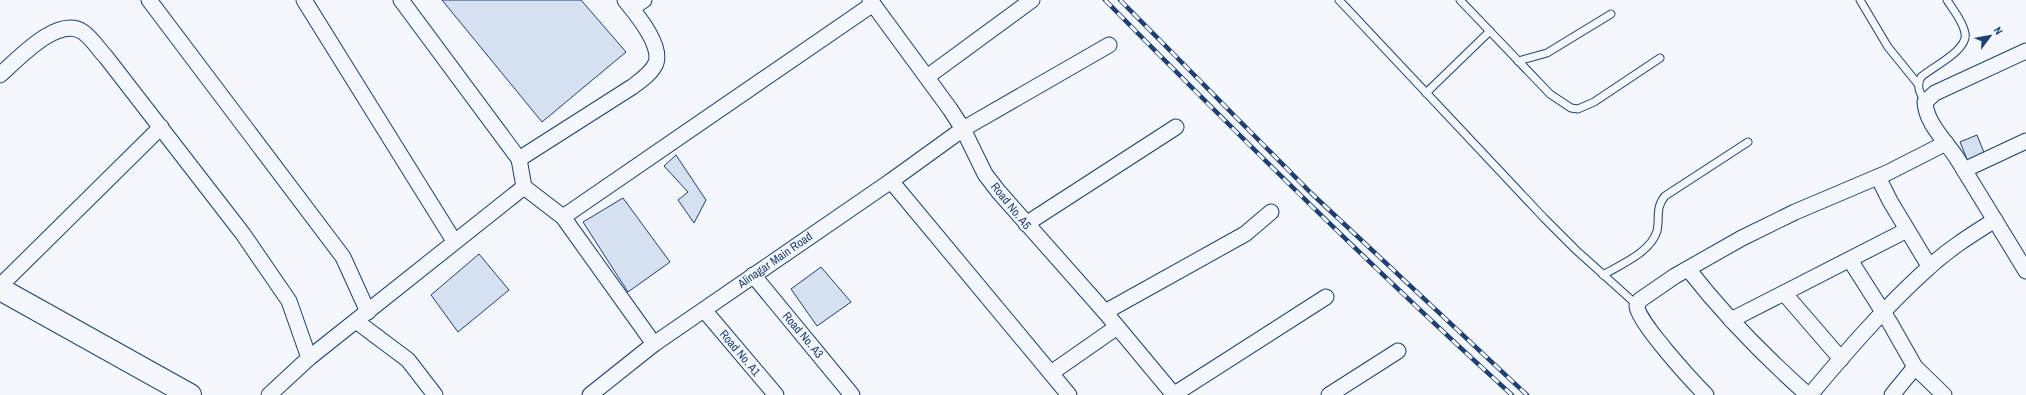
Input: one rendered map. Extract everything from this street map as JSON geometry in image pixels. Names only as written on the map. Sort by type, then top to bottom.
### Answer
[{"type":"highway","points":[[0,290],[190,395]]},
{"type":"highway","points":[[0,307],[160,395]]},
{"type":"street","points":[[149,0],[343,257],[368,312]]},
{"type":"street","points":[[304,0],[454,241]]},
{"type":"street","points":[[400,0],[519,160],[524,187],[563,217],[654,344]]},
{"type":"street","points":[[519,160],[632,87],[647,75],[656,63],[657,50],[650,35],[629,4],[644,0]]},
{"type":"street","points":[[927,77],[1032,0]]},
{"type":"street","points":[[563,217],[872,2]]},
{"type":"street","name":"Road No. A5","points":[[872,2],[963,128],[986,174],[1026,224],[1105,312],[1173,395]]},
{"type":"street","points":[[0,74],[42,40],[57,30],[70,27],[83,32],[106,57],[243,234],[289,301],[309,358]]},
{"type":"street","name":"Alinagar Main Road","points":[[590,395],[654,344],[891,181],[963,128],[1109,45]]},
{"type":"street","points":[[2026,51],[1935,93],[1925,102],[1926,110],[1931,121],[1964,170],[2026,271]]},
{"type":"street","points":[[1026,224],[1176,127]]},
{"type":"street","points":[[0,286],[161,128]]},
{"type":"street","points":[[1964,170],[2026,141]]},
{"type":"street","points":[[1706,395],[1641,317],[1637,305],[1644,296],[1688,268],[1742,238],[1795,212],[1878,177],[1946,143]]},
{"type":"street","points":[[1878,177],[1929,266]]},
{"type":"street","points":[[891,181],[1069,395]]},
{"type":"street","points":[[269,395],[309,358],[356,322],[454,241],[524,187]]},
{"type":"street","points":[[1105,312],[1245,234],[1271,212]]},
{"type":"street","points":[[1688,268],[1731,320],[1772,363],[1809,395],[1882,314],[1929,266],[1995,220]]},
{"type":"street","points":[[1731,320],[1907,230]]},
{"type":"street","points":[[1850,260],[1882,314],[1890,322],[1915,367],[1944,395]]},
{"type":"street","name":"Road No. A3","points":[[753,275],[852,395]]},
{"type":"street","points":[[1784,293],[1841,359]]},
{"type":"street","points":[[1173,395],[1326,298]]},
{"type":"street","name":"Road No. A1","points":[[704,310],[776,395]]},
{"type":"street","points":[[356,322],[408,360],[435,395]]},
{"type":"street","points":[[1051,373],[1117,327]]},
{"type":"street","points":[[1329,395],[1398,351]]},
{"type":"street","points":[[1892,395],[1915,367]]},
{"type":"lane","points":[[1339,0],[1544,218],[1603,275],[1637,305]]},
{"type":"lane","points":[[1460,0],[1550,94],[1571,108],[1578,109],[1594,102],[1660,58]]},
{"type":"lane","points":[[1860,0],[1888,47],[1918,84]]},
{"type":"lane","points":[[1925,102],[1919,92],[1918,84],[1921,77],[1952,55],[1964,41],[1966,35],[1964,27],[1947,0]]},
{"type":"lane","points":[[1518,61],[1547,53],[1611,14]]},
{"type":"lane","points":[[1426,93],[1490,31]]},
{"type":"lane","points":[[1603,275],[1647,247],[1654,239],[1657,230],[1660,202],[1665,196],[1748,142]]},
{"type":"building","points":[[442,0],[581,0],[626,52],[542,122]]},
{"type":"building","points":[[1977,135],[1985,155],[1969,164],[1960,142]]},
{"type":"building","points":[[676,155],[706,200],[694,223],[678,200],[688,192],[664,166]]},
{"type":"building","points":[[623,198],[670,262],[628,292],[583,222]]},
{"type":"building","points":[[479,254],[509,290],[458,332],[431,295]]},
{"type":"building","points":[[821,267],[851,302],[817,326],[791,289]]},
{"type":"railway","points":[[1105,0],[1205,101],[1408,299],[1512,395]]},
{"type":"railway","points":[[1120,0],[1311,193],[1527,395]]}]
